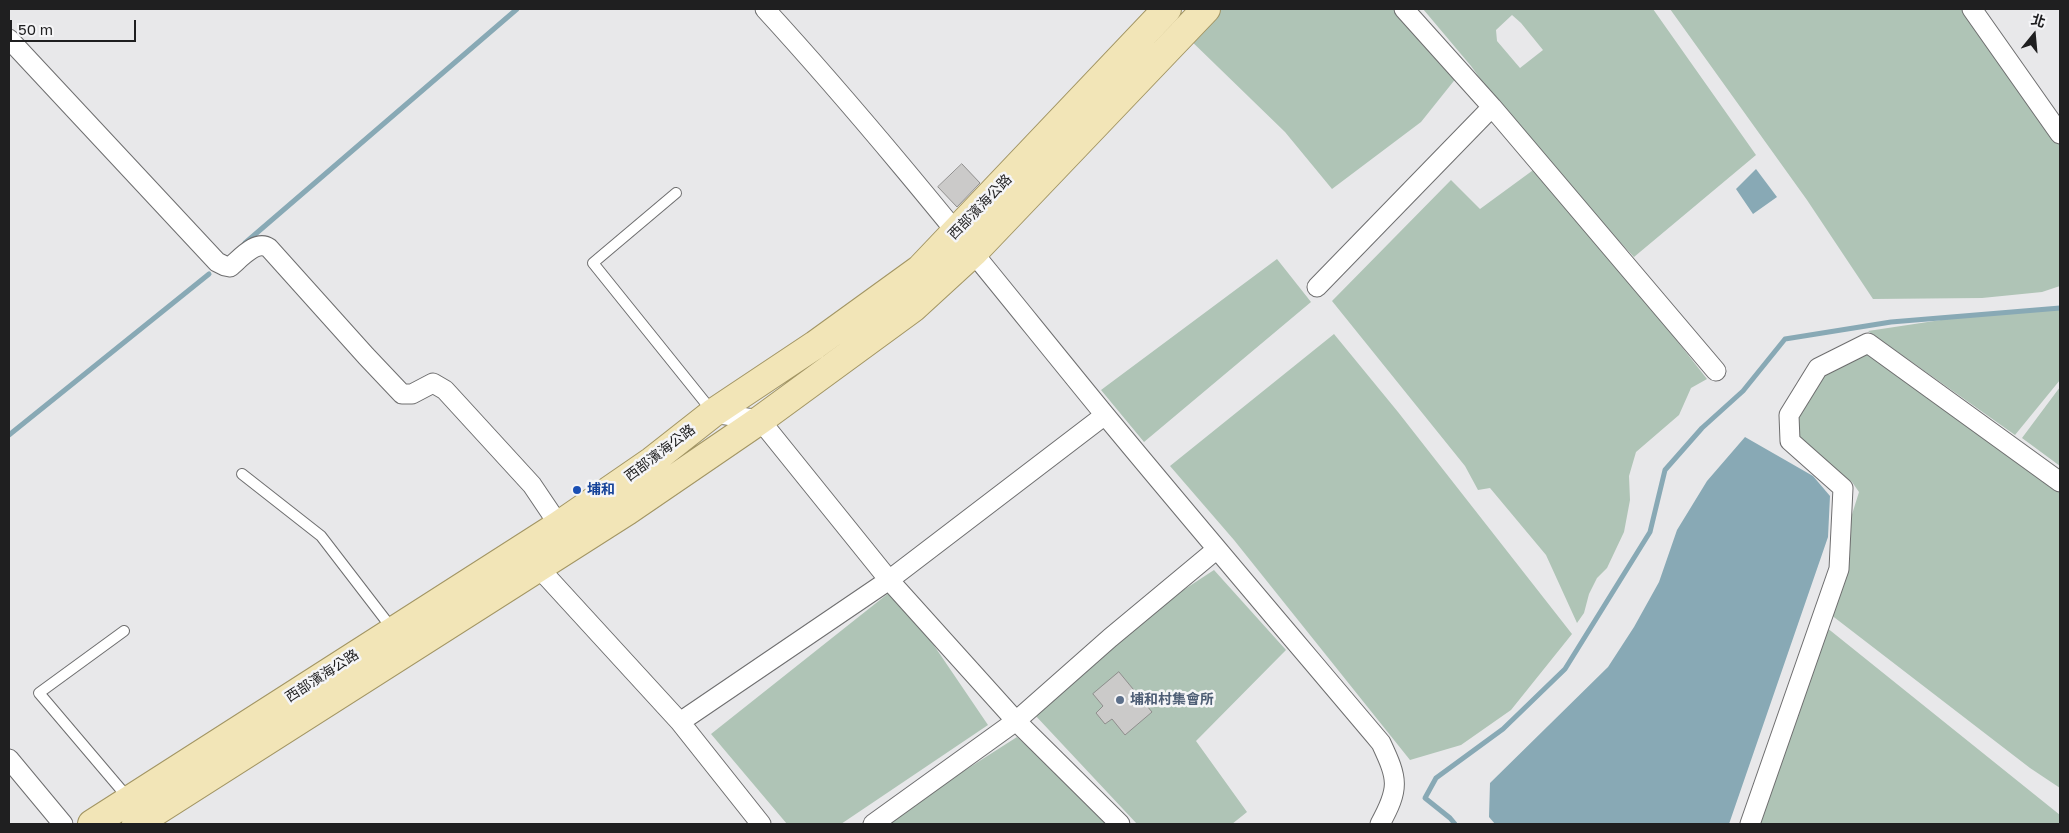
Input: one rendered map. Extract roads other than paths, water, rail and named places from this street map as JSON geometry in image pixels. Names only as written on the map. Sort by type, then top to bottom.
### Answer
[{"type":"main road","name":"西部濱海公路","points":[[401,640],[538,567],[566,535],[652,461],[713,413],[815,345],[920,269],[1167,9]]},
{"type":"main road","name":"西部濱海公路","points":[[92,824],[133,812],[566,535],[627,511],[760,420],[913,308],[974,253],[1206,9]]},
{"type":"street","points":[[765,9],[816,64],[957,231],[1105,415],[1381,743],[1392,766],[1396,782],[1391,804],[1380,824]]},
{"type":"street","points":[[1404,9],[1492,107],[1716,371]]},
{"type":"street","points":[[1972,9],[2060,134]]},
{"type":"street","points":[[9,40],[217,262],[230,267],[256,246],[265,245],[402,394],[412,394],[433,383],[445,390],[532,485],[566,535]]},
{"type":"street","points":[[1317,287],[1492,107]]},
{"type":"street","points":[[1750,824],[1839,569],[1843,488],[1790,441],[1789,415],[1818,368],[1868,343],[2060,482]]},
{"type":"street","points":[[713,413],[760,420],[889,580],[1016,721],[1120,824]]},
{"type":"street","points":[[680,722],[889,580],[1105,415]]},
{"type":"street","points":[[873,824],[1016,721],[1110,638],[1217,549]]},
{"type":"street","points":[[538,567],[680,722],[761,824]]},
{"type":"street","points":[[9,759],[63,824]]},
{"type":"lane","points":[[676,193],[593,263],[713,413]]},
{"type":"lane","points":[[242,474],[321,536],[401,640]]},
{"type":"lane","points":[[124,631],[39,693],[133,812]]},
{"type":"water","points":[[1756,169],[1777,197],[1753,214],[1736,189]]},
{"type":"water","points":[[1745,437],[1813,476],[1830,496],[1828,537],[1729,824],[1495,824],[1489,817],[1490,783],[1608,667],[1634,627],[1659,582],[1677,530],[1707,481]]},
{"type":"waterway","points":[[245,243],[517,9]]},
{"type":"waterway","points":[[9,435],[209,274]]},
{"type":"waterway","points":[[1455,824],[1425,798],[1436,778],[1503,729],[1565,669],[1650,532],[1665,470],[1702,428],[1743,391],[1785,339],[1891,322],[2060,308]]},
{"type":"place","name":"埔和","points":[[577,490]]},
{"type":"place","name":"埔和村集會所","points":[[1120,700]]}]
